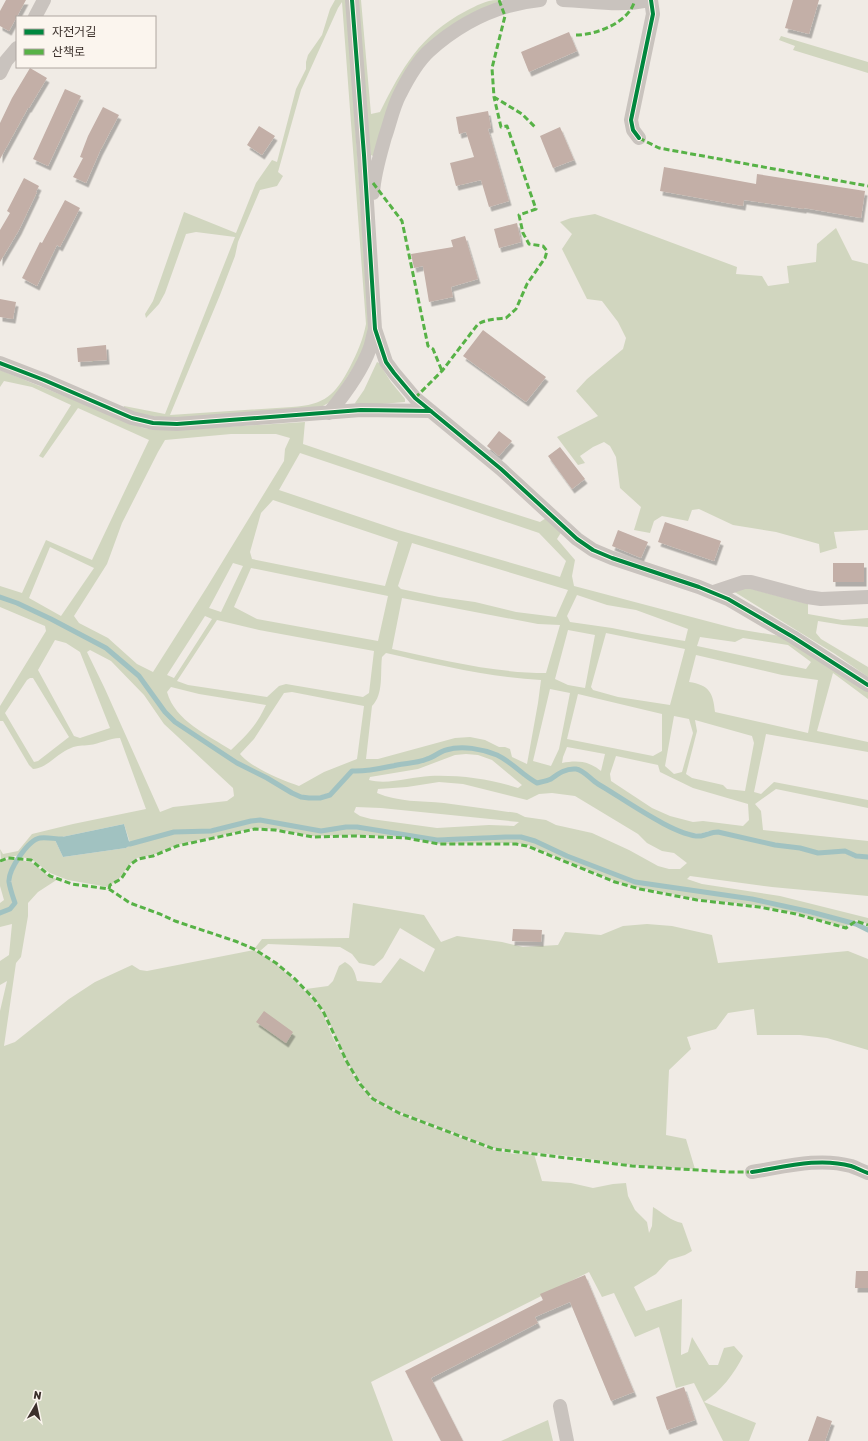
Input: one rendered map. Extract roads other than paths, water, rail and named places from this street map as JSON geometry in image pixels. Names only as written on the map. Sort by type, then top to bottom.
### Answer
[{"type":"street","points":[[36,16],[44,0]]},
{"type":"street","points":[[352,0],[375,329],[386,362],[394,373],[415,398],[501,469],[577,539],[593,550],[612,558],[714,592],[793,637],[868,685]]},
{"type":"street","points":[[370,242],[373,183],[382,148],[399,95],[417,66],[428,52],[472,20],[502,7],[540,0]]},
{"type":"street","points":[[563,0],[612,4],[634,4],[650,0],[653,14],[632,120],[633,130],[639,138]]},
{"type":"street","points":[[0,73],[6,61],[16,49]]},
{"type":"street","points":[[329,412],[339,401],[362,365],[370,348],[375,329]]},
{"type":"street","points":[[0,363],[44,380],[106,408],[132,418],[153,422],[176,424],[361,410],[431,411]]},
{"type":"street","points":[[714,592],[744,582],[751,582],[807,597],[821,599],[868,597]]},
{"type":"street","points":[[752,1172],[822,1162],[851,1166],[868,1173]]},
{"type":"street","points":[[560,1406],[567,1441]]},
{"type":"water","points":[[124,824],[130,845],[126,848],[63,857],[55,840],[57,838]]},
{"type":"waterway","points":[[0,597],[17,603],[51,619],[106,648],[139,676],[165,712],[175,722],[237,763],[301,797],[320,798],[330,795],[352,771],[369,770],[420,761],[430,758],[443,751],[459,748],[472,748],[497,755],[537,783],[549,780],[566,770],[579,770],[598,784],[649,816],[678,831],[691,835],[701,836],[718,832],[818,853],[845,851],[856,856],[868,857]]},
{"type":"waterway","points":[[124,844],[130,844],[174,832],[211,831],[260,820],[321,831],[346,827],[357,827],[437,840],[521,837],[535,841],[567,856],[635,882],[752,899],[856,924],[868,930]]},
{"type":"waterway","points":[[0,913],[10,909],[15,903],[9,885],[10,877],[15,863],[30,844],[40,838],[62,839]]}]
